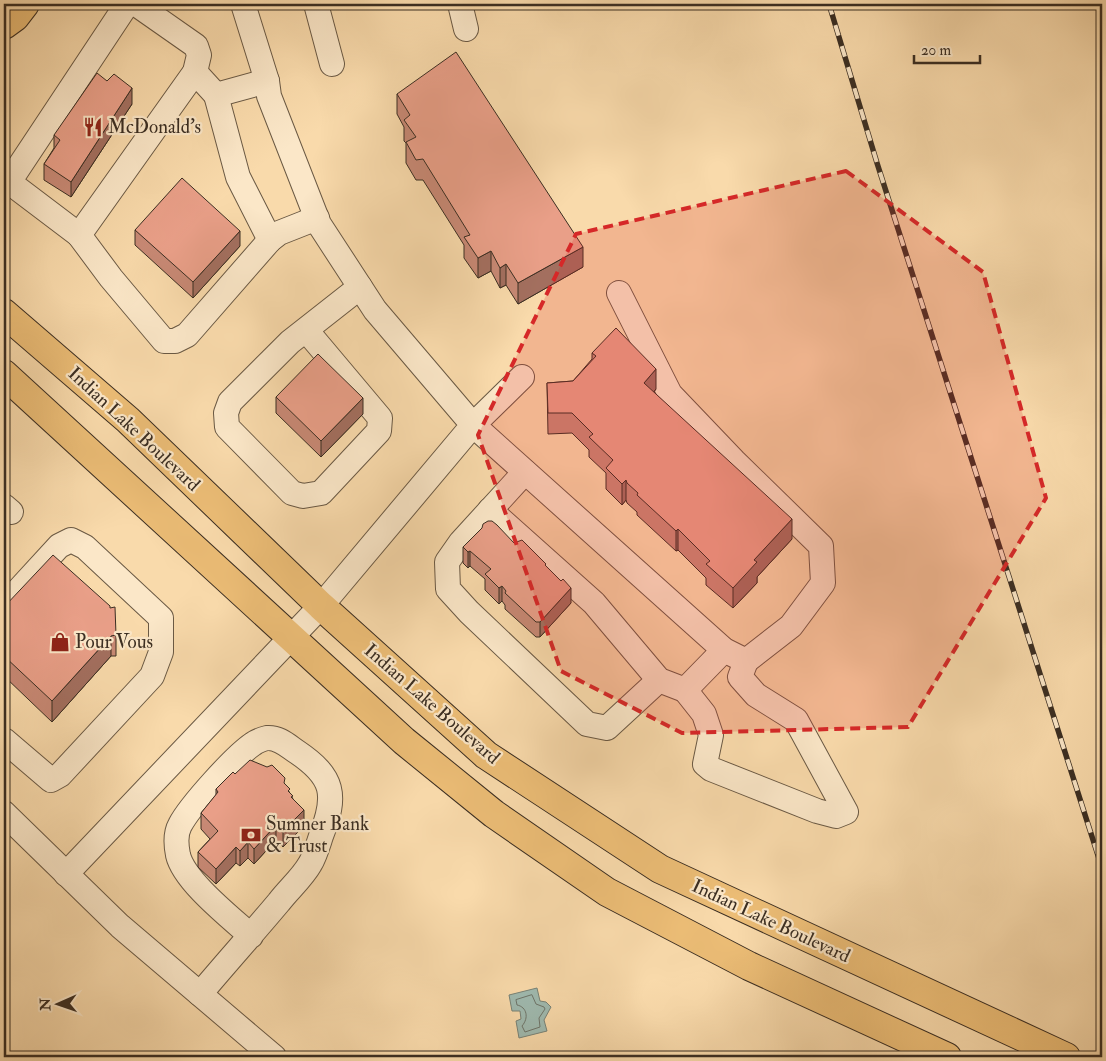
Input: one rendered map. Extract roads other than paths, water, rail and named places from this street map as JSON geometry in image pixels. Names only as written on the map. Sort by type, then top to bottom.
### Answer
[{"type":"main road","name":"Indian Lake Boulevard","points":[[4,313],[128,420],[320,606],[486,755],[660,869],[1066,1057]]},
{"type":"main road","points":[[4,374],[292,636],[404,741],[494,814],[607,892],[749,966],[947,1057]]},
{"type":"street","points":[[126,4],[8,182],[79,235],[111,278],[164,341],[175,341],[187,335],[279,232],[317,218]]},
{"type":"street","points":[[79,235],[195,72],[199,55],[196,46],[136,4]]},
{"type":"street","points":[[243,4],[267,81],[269,96],[317,218],[375,310],[473,425],[724,650],[746,661]]},
{"type":"street","points":[[316,4],[332,64]]},
{"type":"street","points":[[460,4],[466,29]]},
{"type":"street","points":[[195,72],[216,96],[238,177],[270,240]]},
{"type":"street","points":[[216,96],[267,81]]},
{"type":"street","points":[[306,330],[380,418],[379,431],[321,493],[303,496],[292,493],[227,427],[226,413],[230,402],[290,342],[360,287]]},
{"type":"street","points":[[490,510],[594,603],[659,680],[685,690],[704,714],[709,728],[711,736],[705,764],[712,769],[817,811],[836,816],[846,812],[796,720],[756,695],[740,678],[746,661],[791,626],[823,583],[822,546],[734,461],[670,394],[619,293]]},
{"type":"street","points":[[66,874],[320,606],[473,425],[522,377]]},
{"type":"street","points":[[525,472],[461,542],[447,562],[448,589],[469,612],[587,724],[606,728],[659,680]]},
{"type":"street","points":[[4,606],[59,546],[70,540],[86,546],[161,618],[161,652],[152,676],[60,775],[51,780],[5,743]]},
{"type":"street","points":[[685,690],[724,650]]},
{"type":"street","points":[[200,994],[251,936],[311,863],[328,813],[331,790],[322,772],[278,738],[266,738],[254,743],[234,761],[194,805],[179,826],[176,840],[178,856],[188,876],[251,936]]},
{"type":"street","points":[[4,814],[120,926],[274,1057]]},
{"type":"water","points":[[537,988],[540,1001],[546,1002],[551,1007],[544,1020],[547,1031],[519,1038],[516,1021],[521,1019],[520,1011],[512,1011],[509,995]]},
{"type":"railway","points":[[829,4],[877,163],[1102,868]]},
{"type":"place","name":"McDonald's","points":[[93,127]]},
{"type":"place","name":"Pour Vous","points":[[60,642]]},
{"type":"place","name":"Sumner Bank & Trust","points":[[251,835]]}]
